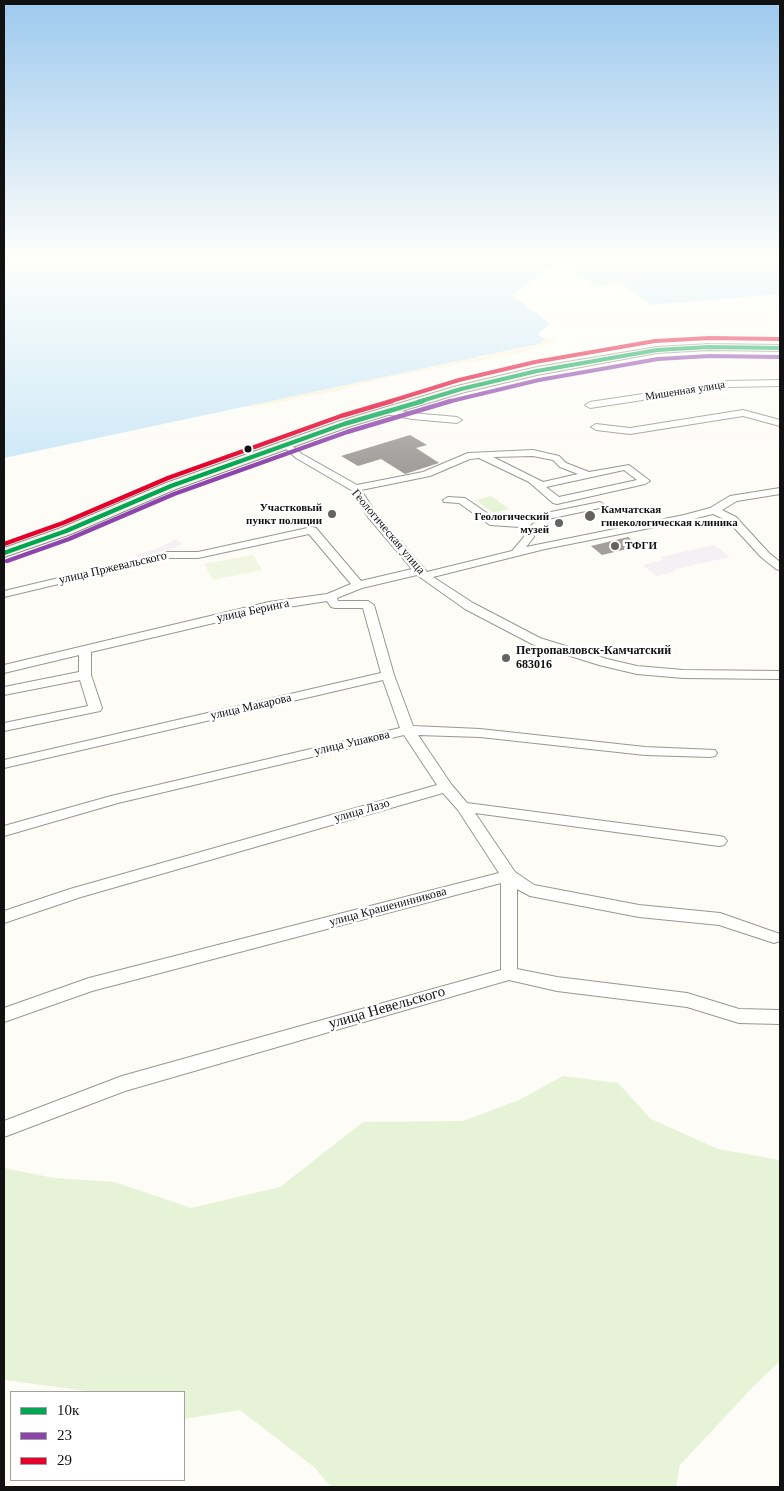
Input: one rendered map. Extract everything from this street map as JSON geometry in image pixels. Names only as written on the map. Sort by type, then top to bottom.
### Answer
[{"type":"main road","points":[[4,553],[66,530],[151,493],[287,444],[384,411],[499,380],[635,353],[688,348],[780,348]]},
{"type":"street","name":"Мишенная улица","points":[[590,405],[728,384],[780,383]]},
{"type":"street","points":[[384,411],[412,416],[457,420]]},
{"type":"street","points":[[596,427],[630,430],[743,413],[780,423]]},
{"type":"street","name":"Геологическая улица","points":[[287,444],[299,456],[354,488],[372,515],[422,573],[469,606],[536,641],[603,662],[637,670],[683,674],[768,673],[780,675]]},
{"type":"street","points":[[354,488],[426,474],[468,456],[481,455],[534,453],[556,458],[563,465],[588,475]]},
{"type":"street","points":[[481,455],[542,485],[626,467],[645,481],[557,500],[533,481]]},
{"type":"street","points":[[714,510],[734,498],[780,491]]},
{"type":"street","points":[[448,500],[461,500],[494,523],[523,524],[531,519],[600,505]]},
{"type":"street","points":[[714,510],[732,519],[765,555],[780,567]]},
{"type":"street","name":"улица Беринга","points":[[4,669],[268,606],[330,598],[358,584],[516,554],[545,546],[685,518],[714,510]]},
{"type":"street","points":[[516,554],[529,537],[528,529],[523,524]]},
{"type":"street","points":[[312,530],[358,584]]},
{"type":"street","name":"улица Пржевальского","points":[[4,594],[168,555],[198,555],[312,530]]},
{"type":"street","points":[[330,598],[335,604],[368,605],[388,675],[408,730],[446,786],[463,807],[508,876],[530,890],[639,911],[720,919],[774,937]]},
{"type":"street","points":[[4,727],[95,708],[85,675],[86,650]]},
{"type":"street","points":[[4,691],[85,675]]},
{"type":"street","name":"улица Макарова","points":[[4,764],[388,675]]},
{"type":"street","name":"улица Ушакова","points":[[4,831],[116,798],[408,730],[480,733],[644,751],[710,753]]},
{"type":"street","name":"улица Лазо","points":[[4,917],[76,893],[446,786]]},
{"type":"street","points":[[463,807],[719,841]]},
{"type":"street","points":[[508,876],[509,974]]},
{"type":"street","name":"улица Крашенинникова","points":[[4,1015],[89,985],[508,876]]},
{"type":"street","name":"улица Невельского","points":[[4,1129],[122,1084],[509,974],[557,984],[687,1000],[738,1016],[780,1017]]},
{"type":"shaded area","points":[[176,539],[183,544],[140,560],[135,555],[159,548]]},
{"type":"shaded area","points":[[714,545],[730,557],[675,569],[674,572],[656,576],[643,565],[663,560],[660,557]]},
{"type":"green space","points":[[491,496],[509,509],[493,513],[476,500]]},
{"type":"green space","points":[[253,555],[262,570],[213,580],[204,564]]},
{"type":"green space","points":[[563,1076],[618,1083],[651,1119],[718,1149],[780,1160],[780,1361],[680,1465],[676,1487],[331,1487],[314,1467],[240,1410],[185,1419],[185,1391],[86,1391],[4,1380],[4,1168],[54,1178],[115,1182],[191,1208],[280,1187],[363,1122],[463,1121],[519,1100]]},
{"type":"sand","points":[[546,339],[556,341],[509,355],[391,377],[341,390],[253,407],[247,406],[522,348],[538,344]]},
{"type":"water","points":[[4,329],[545,329],[538,334],[546,339],[538,344],[4,458]]},
{"type":"pier","points":[[544,329],[550,329],[541,335],[548,338],[546,339],[537,334]]},
{"type":"building","points":[[410,435],[427,445],[416,448],[439,463],[405,474],[381,459],[358,466],[341,456]]},
{"type":"building","name":"ТФГИ","points":[[628,537],[640,546],[602,555],[591,546]]},
{"type":"transit line","name":"29","points":[[4,544],[63,523],[168,478],[341,416],[459,380],[535,362],[655,341],[709,338],[780,339]]},
{"type":"transit line","name":"10к","points":[[4,553],[66,531],[171,486],[344,424],[461,389],[537,371],[657,350],[709,347],[780,348]]},
{"type":"transit line","name":"23","points":[[7,561],[69,539],[174,494],[347,432],[463,397],[539,380],[658,359],[709,356],[780,357]]},
{"type":"place","name":"Участковый пункт полиции","points":[[332,514]]},
{"type":"place","name":"Камчатская гинекологическая клиника","points":[[590,516]]},
{"type":"place","name":"Геологический музей","points":[[559,523]]},
{"type":"place","name":"ТФГИ","points":[[615,546]]},
{"type":"place","name":"Петропавловск-Камчатский 683016","points":[[506,658]]}]
